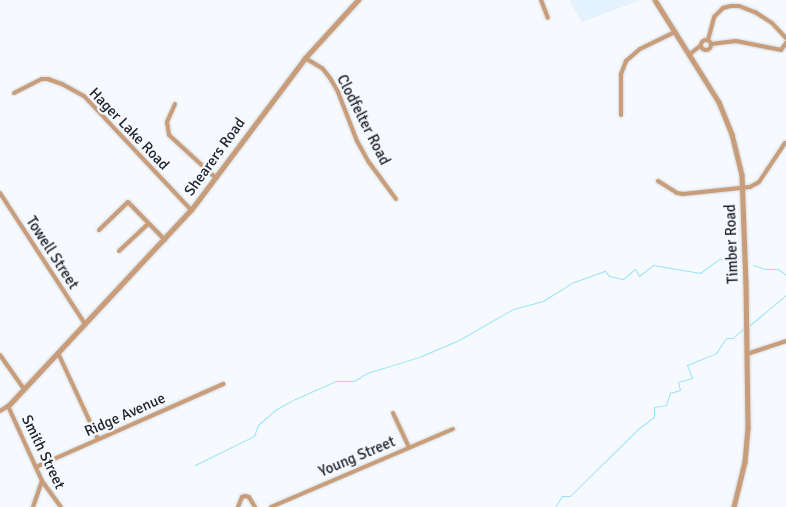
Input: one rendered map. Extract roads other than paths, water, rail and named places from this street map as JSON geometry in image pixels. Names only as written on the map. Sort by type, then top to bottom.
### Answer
[{"type":"street","name":"Shearers Road","points":[[8,406],[192,210],[305,58],[358,0]]},
{"type":"street","points":[[541,0],[548,18]]},
{"type":"street","name":"Timber Road","points":[[655,0],[675,32],[692,53],[725,117],[737,148],[743,188],[747,440],[744,471],[734,507]]},
{"type":"street","points":[[702,47],[709,49],[714,17],[723,8],[731,6],[738,6],[755,12],[772,23],[786,38]]},
{"type":"street","points":[[621,115],[621,74],[626,61],[640,49],[675,32]]},
{"type":"street","points":[[692,53],[702,47],[704,40],[709,42],[736,41],[781,50],[786,43]]},
{"type":"street","name":"Clodfelter Road","points":[[305,58],[323,70],[330,78],[338,92],[357,141],[368,161],[396,199]]},
{"type":"street","name":"Hager Lake Road","points":[[14,93],[42,79],[48,79],[84,96],[192,210]]},
{"type":"street","points":[[175,104],[166,122],[169,135],[216,178]]},
{"type":"street","points":[[658,181],[683,194],[755,185],[759,182],[785,143]]},
{"type":"street","name":"Towell Street","points":[[0,193],[85,324]]},
{"type":"street","points":[[99,230],[128,202],[165,240]]},
{"type":"street","points":[[120,250],[148,224]]},
{"type":"street","points":[[747,354],[786,341]]},
{"type":"street","points":[[58,353],[98,439]]},
{"type":"street","points":[[0,354],[24,389]]},
{"type":"street","name":"Ridge Avenue","points":[[36,467],[223,384]]},
{"type":"street","points":[[0,411],[8,406]]},
{"type":"street","name":"Smith Street","points":[[8,406],[42,481],[61,507]]},
{"type":"street","points":[[393,413],[409,447]]},
{"type":"street","name":"Young Street","points":[[271,507],[453,428]]},
{"type":"street","points":[[33,507],[42,481]]},
{"type":"street","points":[[238,507],[242,497],[245,496],[248,497],[255,507]]},
{"type":"waterway","points":[[195,465],[254,436],[258,425],[275,410],[295,399],[336,381],[354,381],[367,373],[419,357],[459,340],[513,309],[543,301],[574,282],[605,271],[609,276],[623,279],[635,269],[639,276],[653,265],[700,273],[719,259],[738,262]]},
{"type":"waterway","points":[[753,265],[765,269],[778,269],[786,275]]},
{"type":"waterway","points":[[750,325],[786,295]]},
{"type":"waterway","points":[[555,507],[562,496],[570,496],[638,429],[654,417],[654,407],[666,405],[670,393],[680,390],[678,382],[692,378],[687,365],[716,353],[726,338],[733,338],[744,328]]}]
